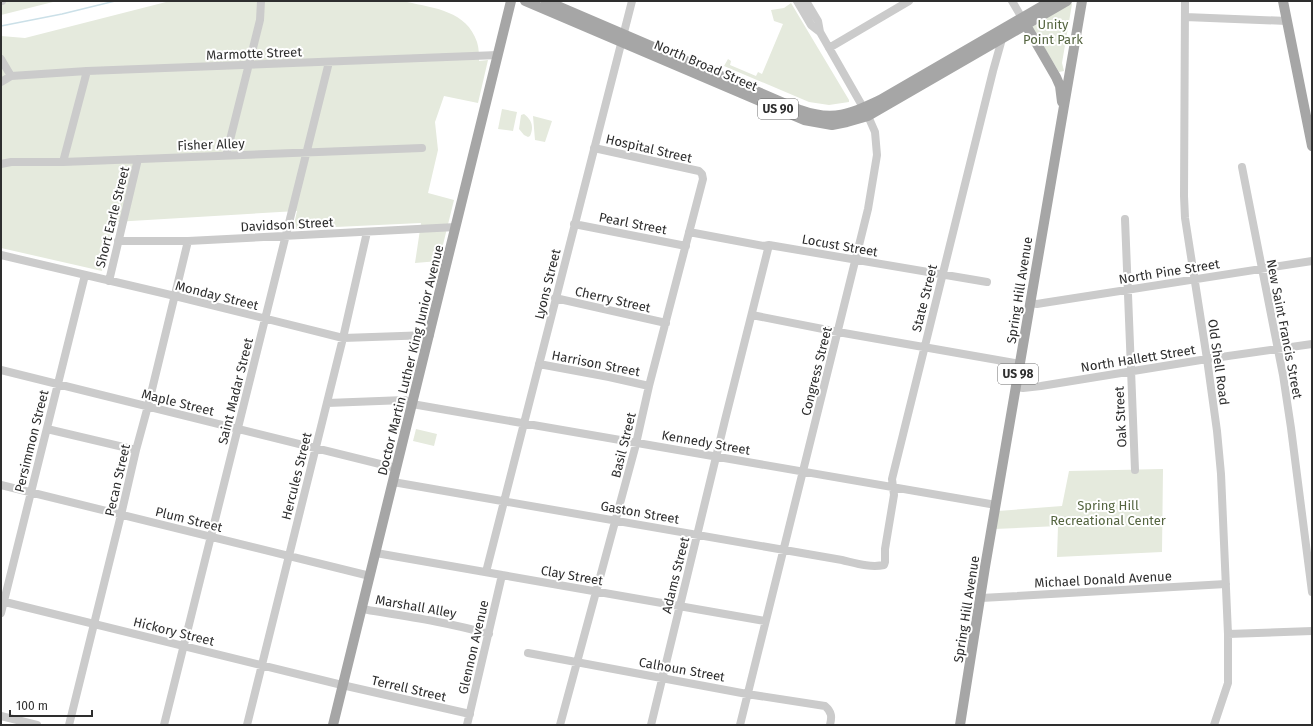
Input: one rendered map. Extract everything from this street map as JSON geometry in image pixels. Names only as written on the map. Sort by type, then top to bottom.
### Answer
[{"type":"main road","name":"Doctor Martin Luther King Junior Avenue","points":[[333,725],[512,1]]},
{"type":"main road","name":"North Broad Street","points":[[525,1],[812,114],[830,116],[843,115],[853,112],[866,112],[1002,39],[1051,1]]},
{"type":"main road","name":"North Broad Street","points":[[546,1],[622,38]]},
{"type":"main road","name":"North Broad Street","points":[[866,112],[922,76],[1024,21],[1067,1]]},
{"type":"main road","name":"Spring Hill Avenue","points":[[960,725],[1030,302],[1082,1]]},
{"type":"main road","points":[[1284,1],[1287,21],[1309,113],[1312,146]]},
{"type":"main road","name":"US 98","points":[[1024,21],[1056,77],[1060,86],[1064,110]]},
{"type":"street","points":[[226,156],[260,20],[261,1]]},
{"type":"street","name":"Lyons Street","points":[[486,572],[632,1]]},
{"type":"street","name":"Congress Street","points":[[797,1],[811,25],[820,32]]},
{"type":"street","name":"Congress Street","points":[[740,725],[868,209],[877,155],[875,132],[866,112],[820,32],[818,21],[806,1]]},
{"type":"street","points":[[829,48],[908,1]]},
{"type":"street","points":[[1012,1],[1024,21]]},
{"type":"street","name":"Old Shell Road","points":[[1185,1],[1185,218],[1217,432],[1221,474],[1226,584],[1228,683],[1214,725]]},
{"type":"street","points":[[1185,17],[1287,21]]},
{"type":"street","name":"State Street","points":[[884,565],[885,549],[894,495],[892,479],[942,274],[1002,39]]},
{"type":"street","name":"Marmotte Street","points":[[11,76],[498,55]]},
{"type":"street","points":[[1,59],[11,76],[1,82]]},
{"type":"street","name":"Saint Madar Street","points":[[164,725],[329,62]]},
{"type":"street","points":[[62,162],[87,72]]},
{"type":"street","name":"Fisher Alley","points":[[1,164],[11,162],[62,162],[422,148]]},
{"type":"street","name":"Hospital Street","points":[[594,148],[699,171]]},
{"type":"street","name":"Short Earle Street","points":[[109,281],[138,159]]},
{"type":"street","name":"New Saint Francis Street","points":[[1242,167],[1278,348],[1292,428],[1312,592]]},
{"type":"street","name":"Basil Street","points":[[560,725],[616,520],[686,246],[703,178],[699,171]]},
{"type":"street","name":"Oak Street","points":[[1125,218],[1135,470]]},
{"type":"street","name":"Pearl Street","points":[[574,224],[686,246]]},
{"type":"street","name":"Davidson Street","points":[[118,241],[188,241],[456,227]]},
{"type":"street","name":"Hercules Street","points":[[247,725],[343,338],[367,232]]},
{"type":"street","name":"Locust Street","points":[[689,232],[764,246],[769,245],[987,282]]},
{"type":"street","name":"Pecan Street","points":[[69,725],[188,241]]},
{"type":"street","points":[[769,245],[752,315],[838,332],[1020,364]]},
{"type":"street","name":"Monday Street","points":[[1,255],[343,338],[430,335]]},
{"type":"street","name":"North Pine Street","points":[[1030,302],[1038,304],[1312,261]]},
{"type":"street","name":"Persimmon Street","points":[[1,613],[2,601],[31,493],[85,275]]},
{"type":"street","name":"Cherry Street","points":[[555,298],[666,323]]},
{"type":"street","name":"Adams Street","points":[[651,725],[716,456],[752,315]]},
{"type":"street","name":"North Hallett Street","points":[[1016,386],[1024,388],[1042,386],[1207,359],[1312,344]]},
{"type":"street","name":"Harrison Street","points":[[539,364],[649,386]]},
{"type":"street","name":"Maple Street","points":[[1,370],[396,468]]},
{"type":"street","name":"Kennedy Street","points":[[327,403],[405,400],[412,404],[524,422],[996,505]]},
{"type":"street","points":[[47,429],[136,450]]},
{"type":"street","name":"Gaston Street","points":[[393,482],[783,549],[842,560],[859,565],[884,565]]},
{"type":"street","name":"Plum Street","points":[[1,485],[370,576]]},
{"type":"street","name":"Clay Street","points":[[376,553],[765,621]]},
{"type":"street","name":"Glennon Avenue","points":[[467,725],[502,575]]},
{"type":"street","name":"Michael Donald Avenue","points":[[981,598],[1226,584]]},
{"type":"street","name":"Hickory Street","points":[[2,601],[183,645],[342,686]]},
{"type":"street","name":"Marshall Alley","points":[[362,609],[437,622],[489,634]]},
{"type":"street","points":[[1228,634],[1312,631]]},
{"type":"street","name":"Calhoun Street","points":[[528,653],[747,694],[825,706],[830,710],[832,716],[830,725]]},
{"type":"street","name":"Terrell Street","points":[[342,686],[470,714]]},
{"type":"street","points":[[1,716],[37,725]]},
{"type":"green space","points":[[1,1],[57,1],[1,15]]},
{"type":"green space","points":[[170,1],[407,1],[438,9],[458,17],[466,24],[477,42],[479,49],[479,61],[488,60],[478,103],[444,96],[435,122],[438,150],[428,193],[454,200],[439,261],[415,263],[421,223],[293,229],[297,211],[114,222],[102,271],[1,248],[1,36],[25,38]]},
{"type":"green space","points":[[791,3],[849,102],[829,105],[809,102],[724,66],[728,59],[731,61],[730,65],[756,76],[758,72],[762,74],[783,24],[774,21],[771,10],[784,8]]},
{"type":"green space","name":"Unity Point Park","points":[[1071,3],[1062,63],[1064,71],[1059,72],[1032,27]]},
{"type":"green space","points":[[502,109],[517,112],[513,131],[498,129]]},
{"type":"green space","points":[[524,114],[532,124],[531,133],[528,137],[519,129],[521,115]]},
{"type":"green space","points":[[533,116],[552,121],[545,142],[535,140]]},
{"type":"green space","points":[[416,429],[437,434],[434,446],[413,441]]},
{"type":"green space","name":"Spring Hill Recreational Center","points":[[1163,469],[1162,552],[1057,557],[1058,526],[994,529],[998,511],[1062,506],[1069,471]]},
{"type":"waterway","points":[[1,26],[62,14],[115,1]]}]
